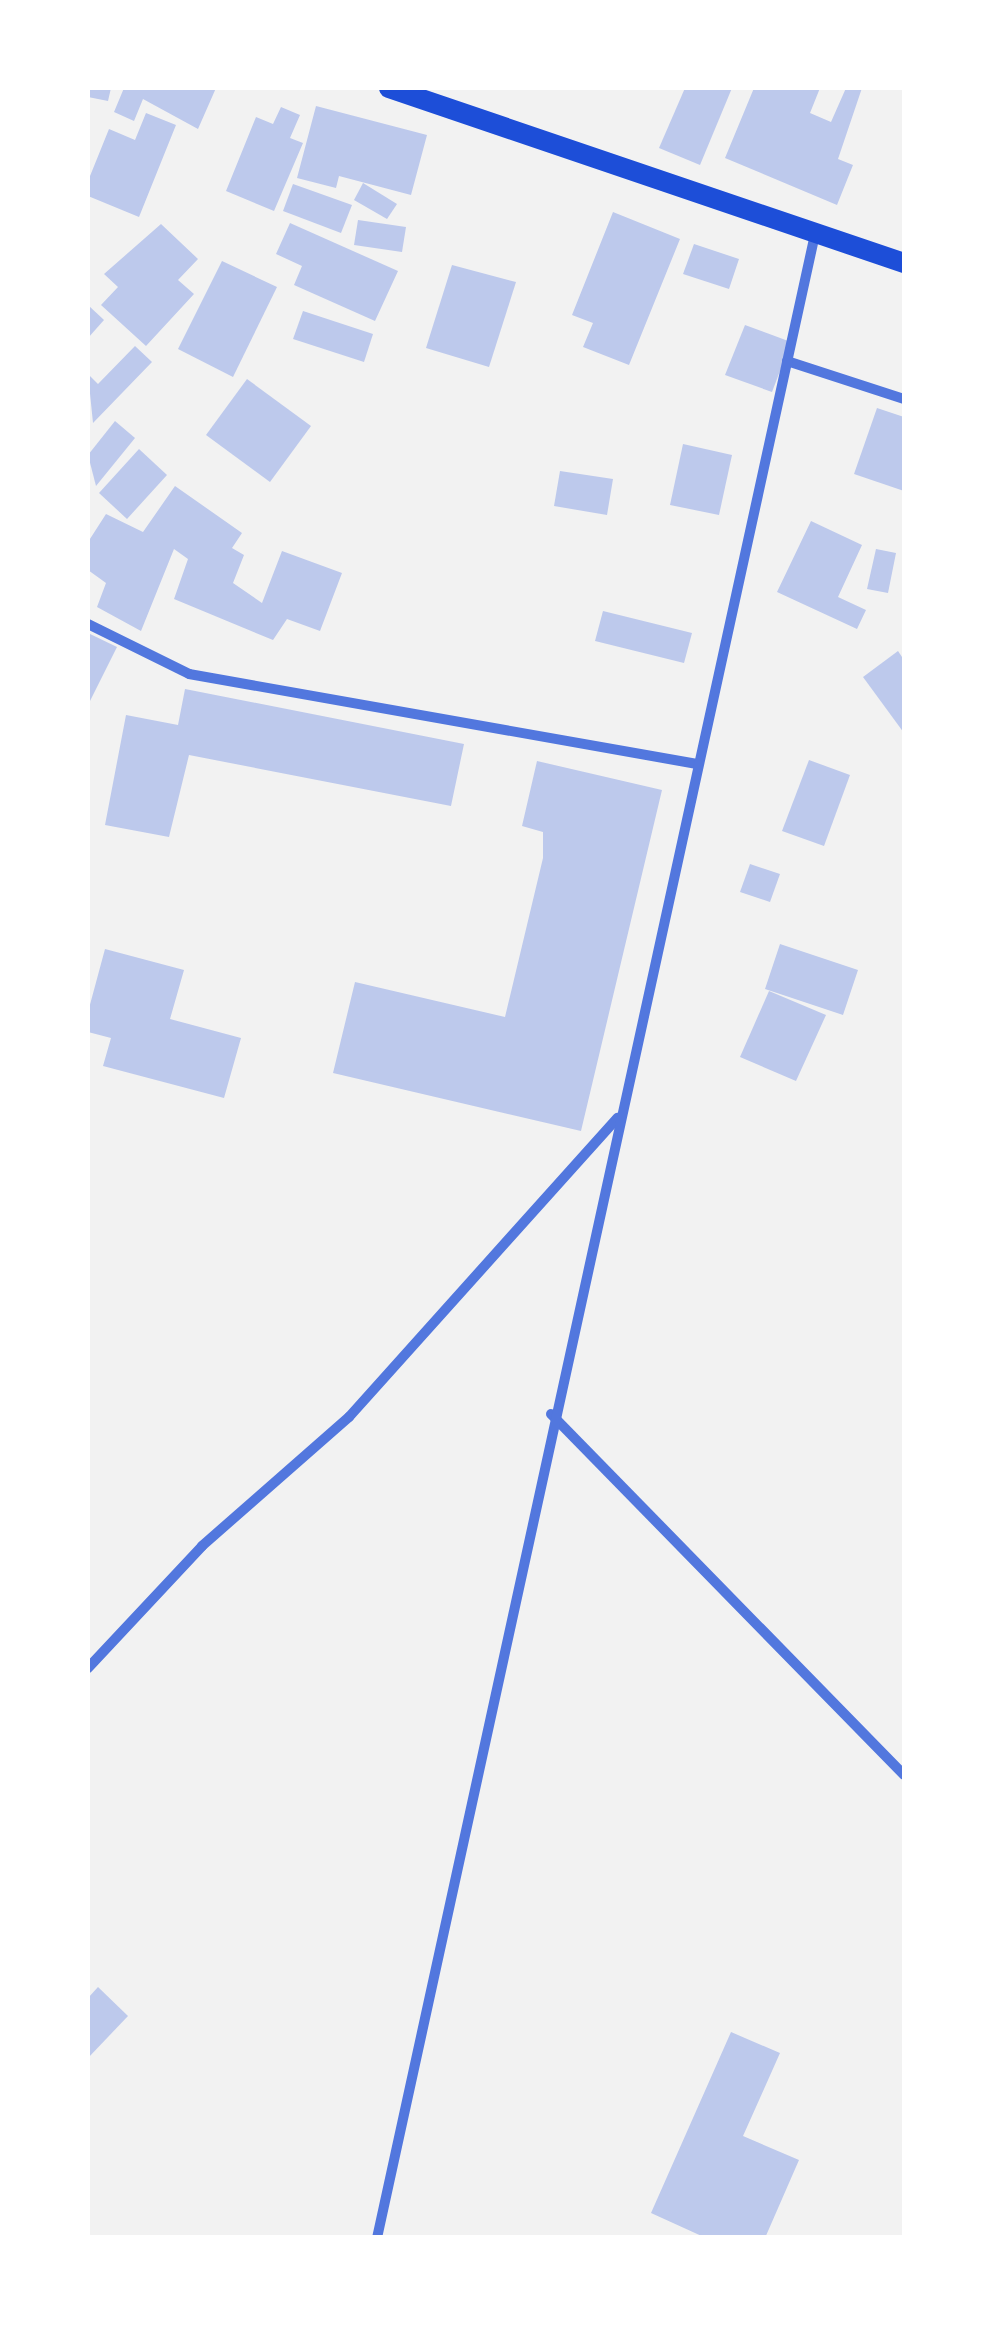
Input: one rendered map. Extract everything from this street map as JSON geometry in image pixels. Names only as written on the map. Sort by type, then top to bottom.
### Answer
[{"type":"main road","points":[[389,88],[904,263]]},
{"type":"street","points":[[377,2238],[551,1414],[815,235]]},
{"type":"street","points":[[788,361],[904,400]]},
{"type":"street","points":[[88,624],[189,674],[697,764]]},
{"type":"street","points":[[88,1668],[202,1546],[349,1416],[617,1118]]},
{"type":"street","points":[[551,1414],[904,1775]]},
{"type":"building","points":[[88,88],[111,88],[108,101],[88,97]]},
{"type":"building","points":[[124,88],[216,88],[198,129],[143,99],[134,121],[114,112]]},
{"type":"building","points":[[685,88],[732,88],[700,165],[659,148]]},
{"type":"building","points":[[754,88],[820,88],[810,113],[831,122],[846,88],[862,88],[838,159],[853,165],[837,205],[725,158]]},
{"type":"building","points":[[316,106],[427,135],[411,195],[339,176],[336,188],[297,178]]},
{"type":"building","points":[[281,107],[300,115],[290,138],[303,143],[274,211],[226,191],[256,117],[273,124]]},
{"type":"building","points":[[146,113],[176,125],[139,217],[88,196],[88,181],[109,129],[135,140]]},
{"type":"building","points":[[363,183],[397,204],[387,219],[354,200]]},
{"type":"building","points":[[293,184],[352,205],[341,233],[283,211]]},
{"type":"building","points":[[613,212],[680,239],[629,365],[583,347],[593,323],[572,315]]},
{"type":"building","points":[[358,220],[406,227],[402,252],[354,245]]},
{"type":"building","points":[[290,223],[398,271],[375,321],[294,285],[302,266],[276,254]]},
{"type":"building","points":[[161,224],[198,259],[178,280],[194,294],[146,346],[101,305],[118,287],[104,274]]},
{"type":"building","points":[[694,244],[739,259],[729,289],[683,274]]},
{"type":"building","points":[[222,261],[277,287],[233,377],[178,349]]},
{"type":"building","points":[[452,265],[516,282],[489,367],[426,348]]},
{"type":"building","points":[[88,305],[104,320],[88,338]]},
{"type":"building","points":[[303,311],[373,334],[364,362],[293,339]]},
{"type":"building","points":[[745,325],[791,342],[772,392],[725,375]]},
{"type":"building","points":[[135,346],[152,362],[93,423],[88,374],[98,384]]},
{"type":"building","points":[[247,379],[311,426],[270,482],[206,435]]},
{"type":"building","points":[[877,408],[904,417],[904,491],[854,474]]},
{"type":"building","points":[[115,421],[135,438],[96,486],[88,455]]},
{"type":"building","points":[[683,444],[732,455],[719,515],[670,505]]},
{"type":"building","points":[[139,449],[167,475],[127,519],[99,493]]},
{"type":"building","points":[[560,471],[613,479],[607,515],[554,506]]},
{"type":"building","points":[[175,486],[242,533],[232,548],[244,555],[233,583],[262,603],[282,551],[342,573],[320,631],[287,619],[273,640],[174,599],[188,559],[174,549],[141,631],[97,607],[106,583],[88,570],[88,542],[106,514],[143,532]]},
{"type":"building","points":[[811,521],[862,545],[838,597],[866,610],[857,629],[777,592]]},
{"type":"building","points":[[876,549],[896,553],[888,593],[867,589]]},
{"type":"building","points":[[603,611],[692,633],[684,663],[595,641]]},
{"type":"building","points":[[88,633],[117,647],[88,705]]},
{"type":"building","points":[[898,651],[904,660],[904,733],[863,677]]},
{"type":"building","points":[[185,689],[464,744],[451,806],[189,755],[169,837],[105,825],[126,715],[178,725]]},
{"type":"building","points":[[809,760],[850,775],[824,846],[782,831]]},
{"type":"building","points":[[537,761],[662,790],[581,1131],[333,1073],[355,982],[505,1017],[543,858],[543,832],[522,826]]},
{"type":"building","points":[[750,864],[780,874],[770,902],[740,892]]},
{"type":"building","points":[[780,944],[858,970],[843,1015],[765,989]]},
{"type":"building","points":[[105,949],[184,970],[170,1019],[241,1038],[224,1098],[103,1066],[111,1038],[88,1032],[88,1012]]},
{"type":"building","points":[[769,991],[826,1015],[796,1081],[740,1057]]},
{"type":"building","points":[[98,1987],[128,2016],[88,2058],[88,1998]]},
{"type":"building","points":[[731,2032],[780,2053],[743,2136],[799,2160],[765,2238],[706,2238],[651,2213]]}]
